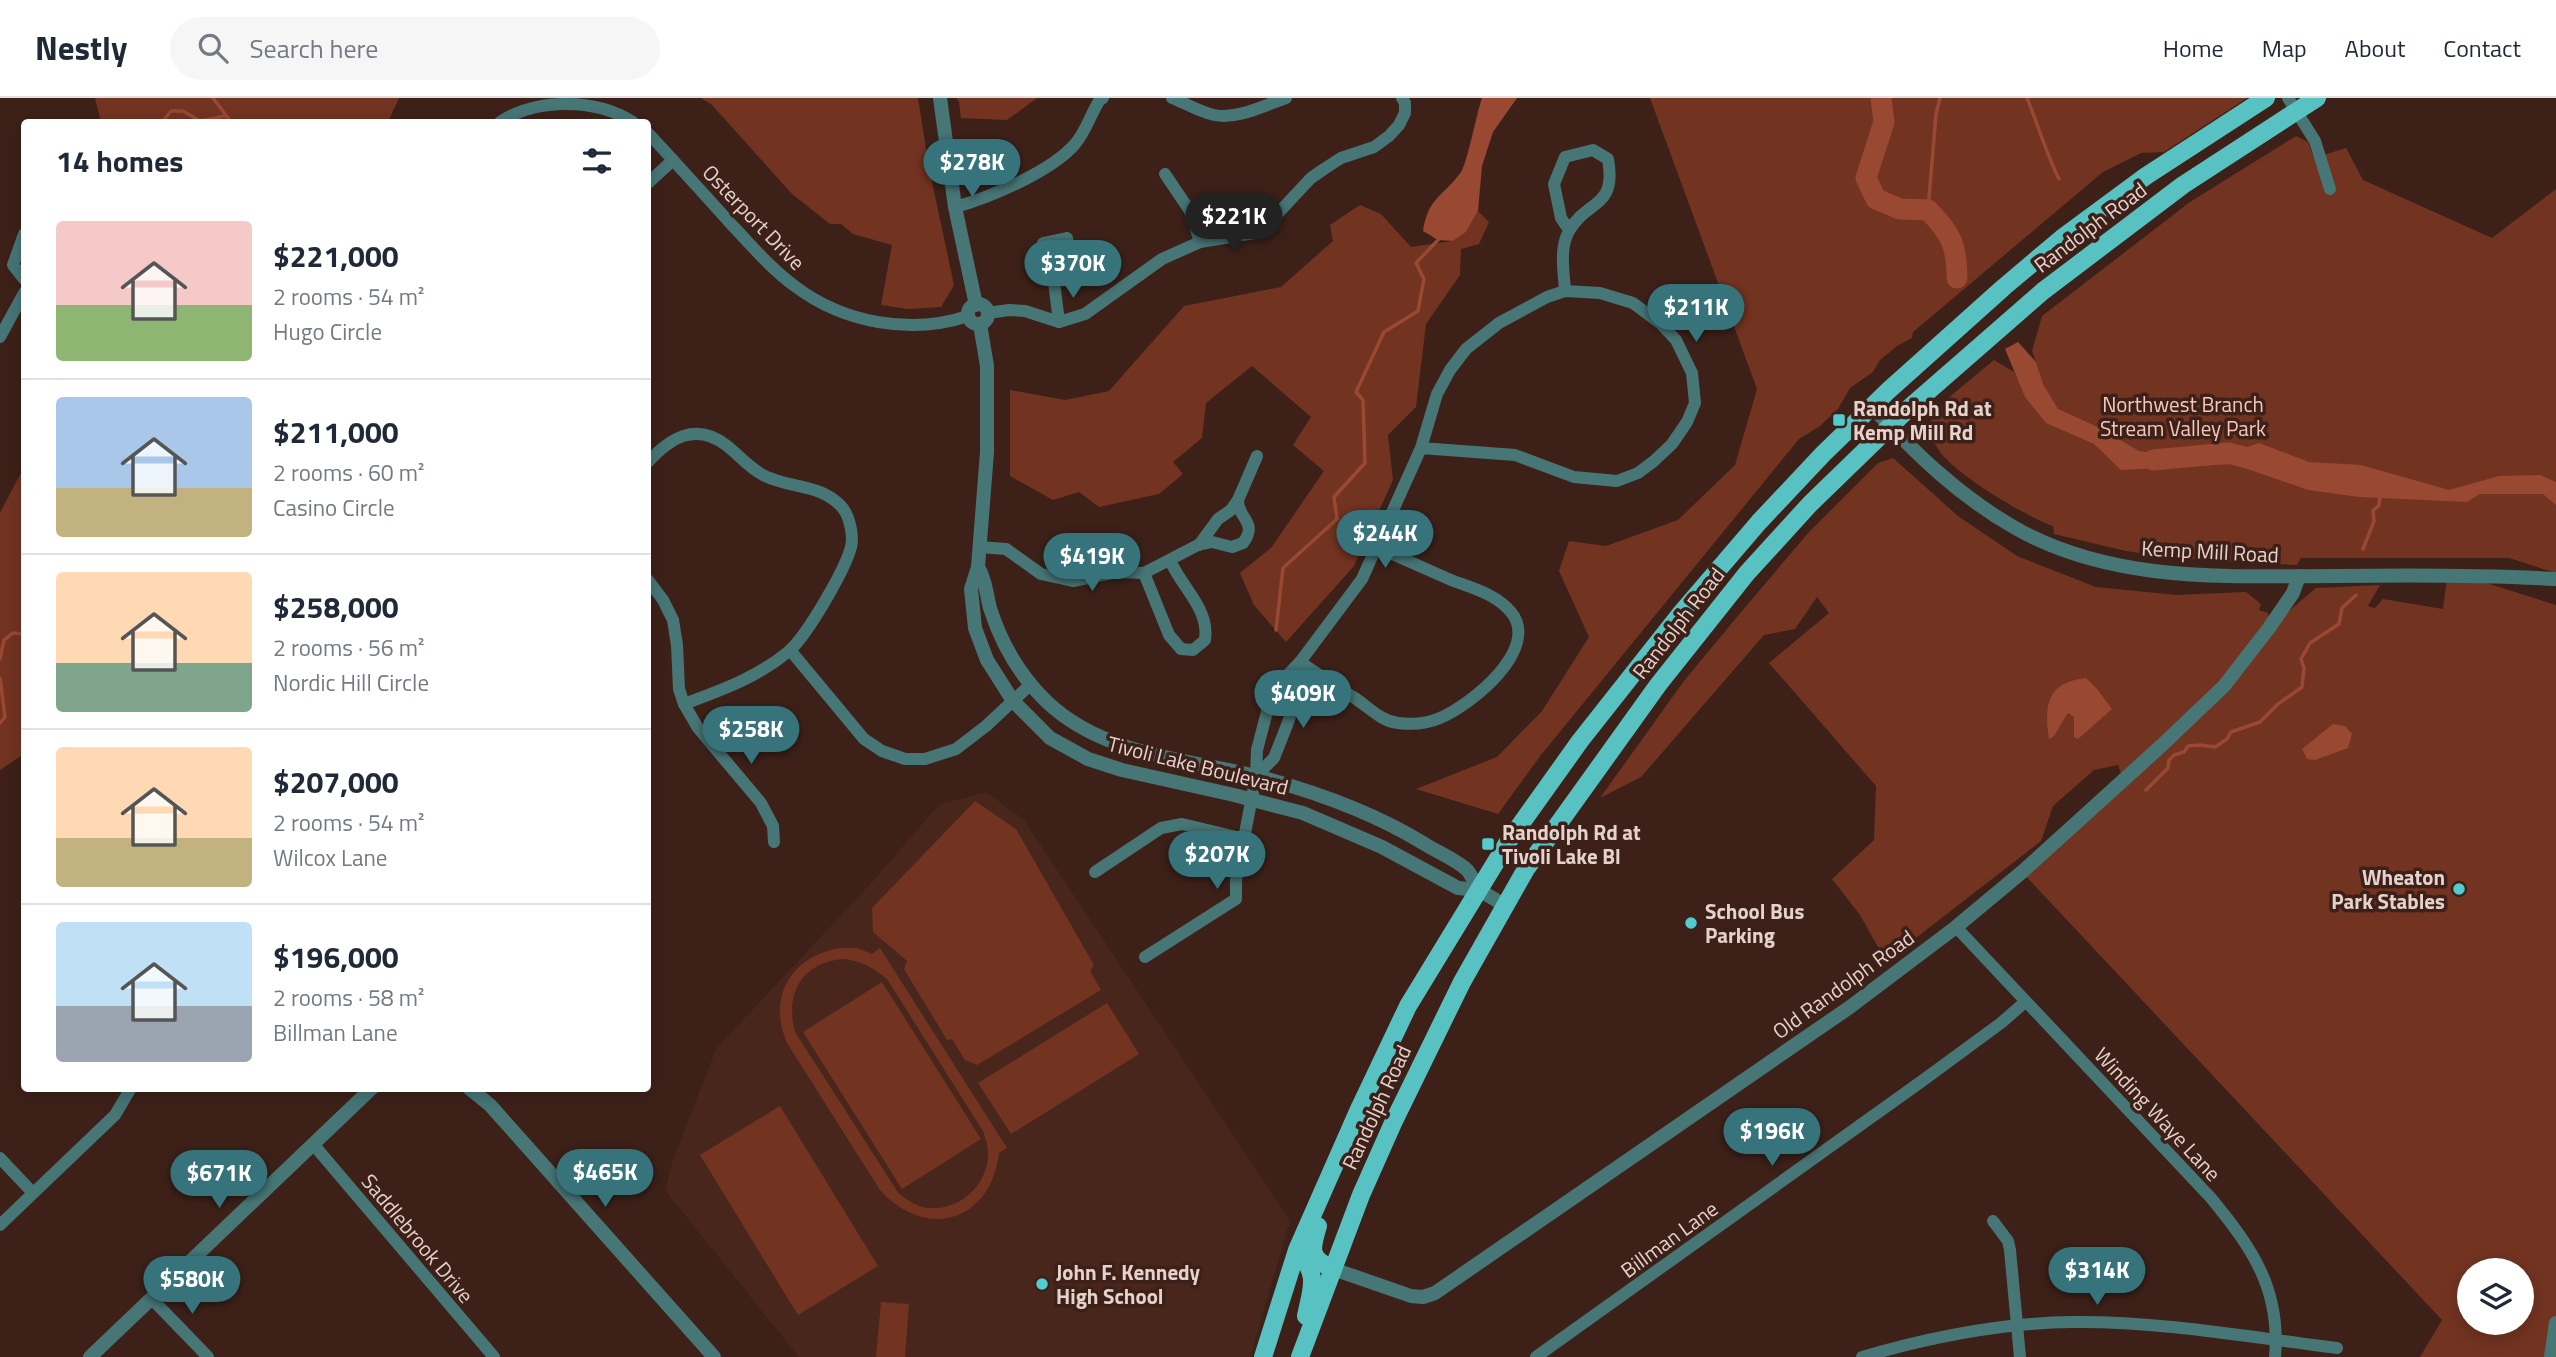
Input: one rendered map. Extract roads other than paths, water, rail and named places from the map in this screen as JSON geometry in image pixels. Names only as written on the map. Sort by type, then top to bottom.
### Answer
[{"type":"main road","name":"Randolph Road","points":[[1263,1357],[1297,1250],[1408,1006],[1508,842],[1580,741],[1681,613],[1759,522],[1872,407],[2062,238],[2146,176],[2266,98]]},
{"type":"main road","name":"Randolph Road","points":[[1299,1357],[1361,1195],[1414,1077],[1462,982],[1548,837],[1658,685],[1746,573],[1810,504],[1890,426],[2043,291],[2110,238],[2292,104],[2317,98]]},
{"type":"main road","points":[[1333,1269],[1315,1257],[1312,1244],[1336,1165]]},
{"type":"main road","points":[[1297,1250],[1309,1265],[1313,1278],[1299,1357]]},
{"type":"street","name":"Tivoli Lake Boulevard","points":[[940,98],[955,207],[987,366],[987,452],[978,567],[971,589],[975,628],[987,660],[1013,701],[1050,738],[1088,759],[1122,770],[1303,813],[1351,833],[1458,888],[1479,890],[1506,906]]},
{"type":"street","points":[[955,207],[994,194],[1058,159],[1076,143],[1098,101],[1103,98]]},
{"type":"street","points":[[1172,98],[1215,115],[1227,115],[1243,113],[1286,98]]},
{"type":"street","points":[[1054,282],[1059,322],[1085,314],[1162,260],[1200,242],[1255,233],[1267,225],[1311,178],[1341,158],[1374,146],[1389,136],[1405,113],[1402,98]]},
{"type":"street","points":[[507,119],[529,109],[568,103],[596,106],[626,119]]},
{"type":"street","points":[[2292,104],[2315,141],[2330,189]]},
{"type":"street","name":"Osterport Drive","points":[[651,136],[772,269],[817,300],[849,314],[888,324],[918,326],[1009,310],[1025,311],[1059,322]]},
{"type":"street","points":[[1565,291],[1565,239],[1569,230],[1604,199],[1612,179],[1608,159],[1593,150],[1565,157],[1554,184],[1561,218],[1569,230]]},
{"type":"street","points":[[651,180],[673,160]]},
{"type":"street","points":[[1166,174],[1190,211],[1200,242]]},
{"type":"street","points":[[21,242],[13,265],[21,275]]},
{"type":"street","points":[[1145,957],[1236,899],[1236,880],[1256,776],[1257,751],[1269,704],[1280,683],[1300,662],[1362,579],[1421,448],[1437,394],[1466,349],[1499,323],[1547,297],[1565,291],[1601,293],[1633,303],[1661,324],[1676,340],[1692,373],[1695,403],[1687,422],[1672,444],[1638,473],[1617,481],[1574,477],[1515,454],[1421,448]]},
{"type":"street","points":[[0,337],[21,298]]},
{"type":"street","name":"Kemp Mill Road","points":[[1872,407],[1934,470],[1972,501],[2019,530],[2060,549],[2110,563],[2167,574],[2556,579]]},
{"type":"street","points":[[651,459],[674,438],[697,433],[724,443],[766,477],[818,489],[828,494],[844,509],[851,531],[851,546],[813,621],[790,650],[745,681],[684,704]]},
{"type":"street","points":[[1198,545],[1208,535],[1213,523],[1231,510],[1238,500],[1257,456]]},
{"type":"street","points":[[979,547],[1006,549],[1041,574],[1058,579],[1073,581],[1117,572],[1144,573],[1198,545],[1212,542],[1232,547],[1243,543],[1250,529],[1238,507],[1238,500]]},
{"type":"street","points":[[1300,662],[1356,698],[1371,712],[1394,723],[1417,725],[1440,718],[1465,705],[1496,676],[1517,645],[1520,631],[1514,615],[1502,602],[1473,587],[1378,548]]},
{"type":"street","points":[[1144,573],[1169,635],[1181,649],[1194,650],[1205,640],[1207,629],[1199,608],[1170,560]]},
{"type":"street","name":"Tivoli Lake Boulevard","points":[[978,567],[984,577],[989,605],[1001,639],[1020,671],[1047,701],[1073,723],[1103,739],[1131,748],[1311,791],[1404,832],[1468,871],[1479,890]]},
{"type":"street","name":"Old Randolph Road","points":[[1333,1269],[1411,1296],[1423,1297],[1446,1287],[1838,1015],[1956,927],[2022,872],[2224,686],[2294,593],[2299,576]]},
{"type":"street","points":[[651,584],[673,620],[679,689],[684,704],[698,728],[761,803],[773,826],[774,842]]},
{"type":"street","points":[[790,650],[864,739],[882,751],[905,759],[925,759],[956,749],[986,726],[1031,684]]},
{"type":"street","points":[[1256,776],[1274,758],[1287,725],[1298,694],[1300,662]]},
{"type":"street","points":[[1095,872],[1161,828],[1182,824],[1245,839]]},
{"type":"street","name":"Winding Waye Lane","points":[[1956,927],[2211,1198],[2241,1234],[2269,1289],[2277,1330],[2275,1357]]},
{"type":"street","name":"Billman Lane","points":[[1536,1357],[1923,1081],[2025,1002]]},
{"type":"street","points":[[0,1225],[116,1115],[129,1092]]},
{"type":"street","points":[[90,1357],[368,1092]]},
{"type":"street","points":[[474,1092],[490,1105],[714,1357]]},
{"type":"street","name":"Saddlebrook Drive","points":[[313,1144],[494,1357]]},
{"type":"street","points":[[0,1158],[33,1193]]},
{"type":"street","points":[[1993,1221],[2008,1241],[2021,1357]]},
{"type":"street","points":[[152,1298],[208,1357]]},
{"type":"street","points":[[1862,1357],[1953,1334],[2018,1325],[2072,1322],[2140,1325],[2337,1348]]},
{"type":"street","points":[[2551,1357],[2556,1323]]},
{"type":"waterway","points":[[213,98],[229,119]]},
{"type":"waterway","points":[[1881,98],[1884,122],[1866,178],[1876,199],[1900,209],[1928,210],[1936,218],[1954,248],[1957,278]]},
{"type":"waterway","points":[[1928,210],[1936,114],[1940,98]]},
{"type":"waterway","points":[[2027,98],[2059,179]]},
{"type":"waterway","points":[[164,119],[171,111],[183,111],[197,119]]},
{"type":"waterway","points":[[210,119],[225,116]]},
{"type":"waterway","points":[[1276,630],[1283,568],[1337,519],[1334,497],[1365,463],[1363,400],[1356,392],[1384,332],[1418,311],[1424,279],[1416,263],[1438,240]]},
{"type":"waterway","points":[[2153,460],[2228,453],[2256,460]]},
{"type":"waterway","points":[[2363,549],[2380,496]]},
{"type":"waterway","points":[[2146,790],[2168,768],[2169,760],[2174,755],[2184,752],[2188,746],[2215,747],[2227,739],[2231,732],[2260,722],[2278,704],[2302,687],[2304,668],[2301,659],[2310,643],[2339,624],[2342,608],[2356,595]]},
{"type":"waterway","points":[[0,659],[4,640],[13,633],[21,634]]},
{"type":"waterway","points":[[0,678],[5,717],[0,723]]},
{"type":"place","name":"Randolph Rd at Kemp Mill Rd","points":[[1839,420]]},
{"type":"place","name":"Randolph Rd at Tivoli Lake Bl","points":[[1488,844]]},
{"type":"place","name":"Wheaton Park Stables","points":[[2459,889]]},
{"type":"place","name":"School Bus Parking","points":[[1691,923]]},
{"type":"place","name":"John F. Kennedy High School","points":[[1042,1284]]},
{"type":"park label","name":"Northwest Branch Stream Valley Park","points":[[2183,416]]}]
